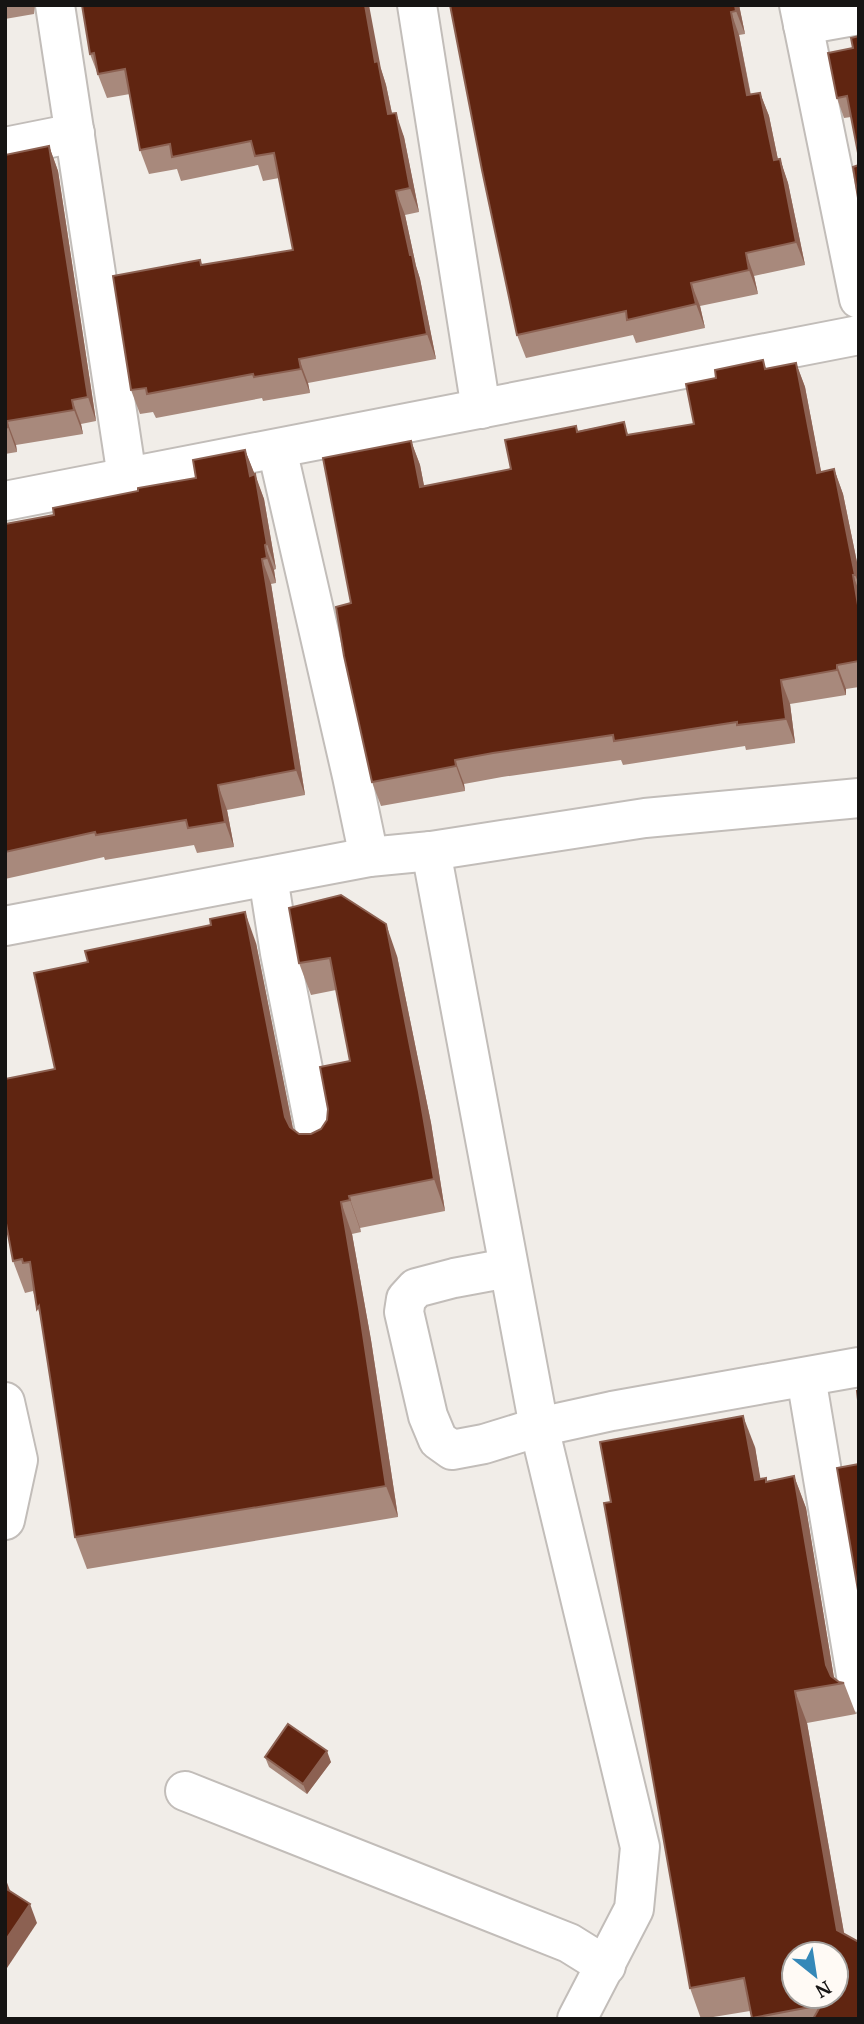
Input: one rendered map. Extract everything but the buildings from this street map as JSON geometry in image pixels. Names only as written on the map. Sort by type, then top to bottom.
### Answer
[{"type":"street","points":[[55,5],[127,477]]},
{"type":"street","points":[[417,5],[481,409]]},
{"type":"street","points":[[859,15],[801,15],[859,299]]},
{"type":"street","points":[[5,146],[75,133]]},
{"type":"street","points":[[5,501],[859,335]]},
{"type":"street","points":[[277,449],[369,857]]},
{"type":"street","points":[[5,926],[369,857],[431,851],[645,818],[859,798]]},
{"type":"street","points":[[431,851],[539,1427],[640,1847],[634,1909],[578,2019]]},
{"type":"street","points":[[268,877],[280,953],[318,1145]]},
{"type":"street","points":[[508,1268],[416,1288],[406,1299],[404,1312],[428,1416],[438,1440],[452,1450],[612,1411],[859,1367]]},
{"type":"street","points":[[806,1377],[859,1693]]},
{"type":"street","points":[[5,1402],[18,1460],[5,1520]]},
{"type":"street","points":[[185,1791],[569,1943],[606,1966]]}]
